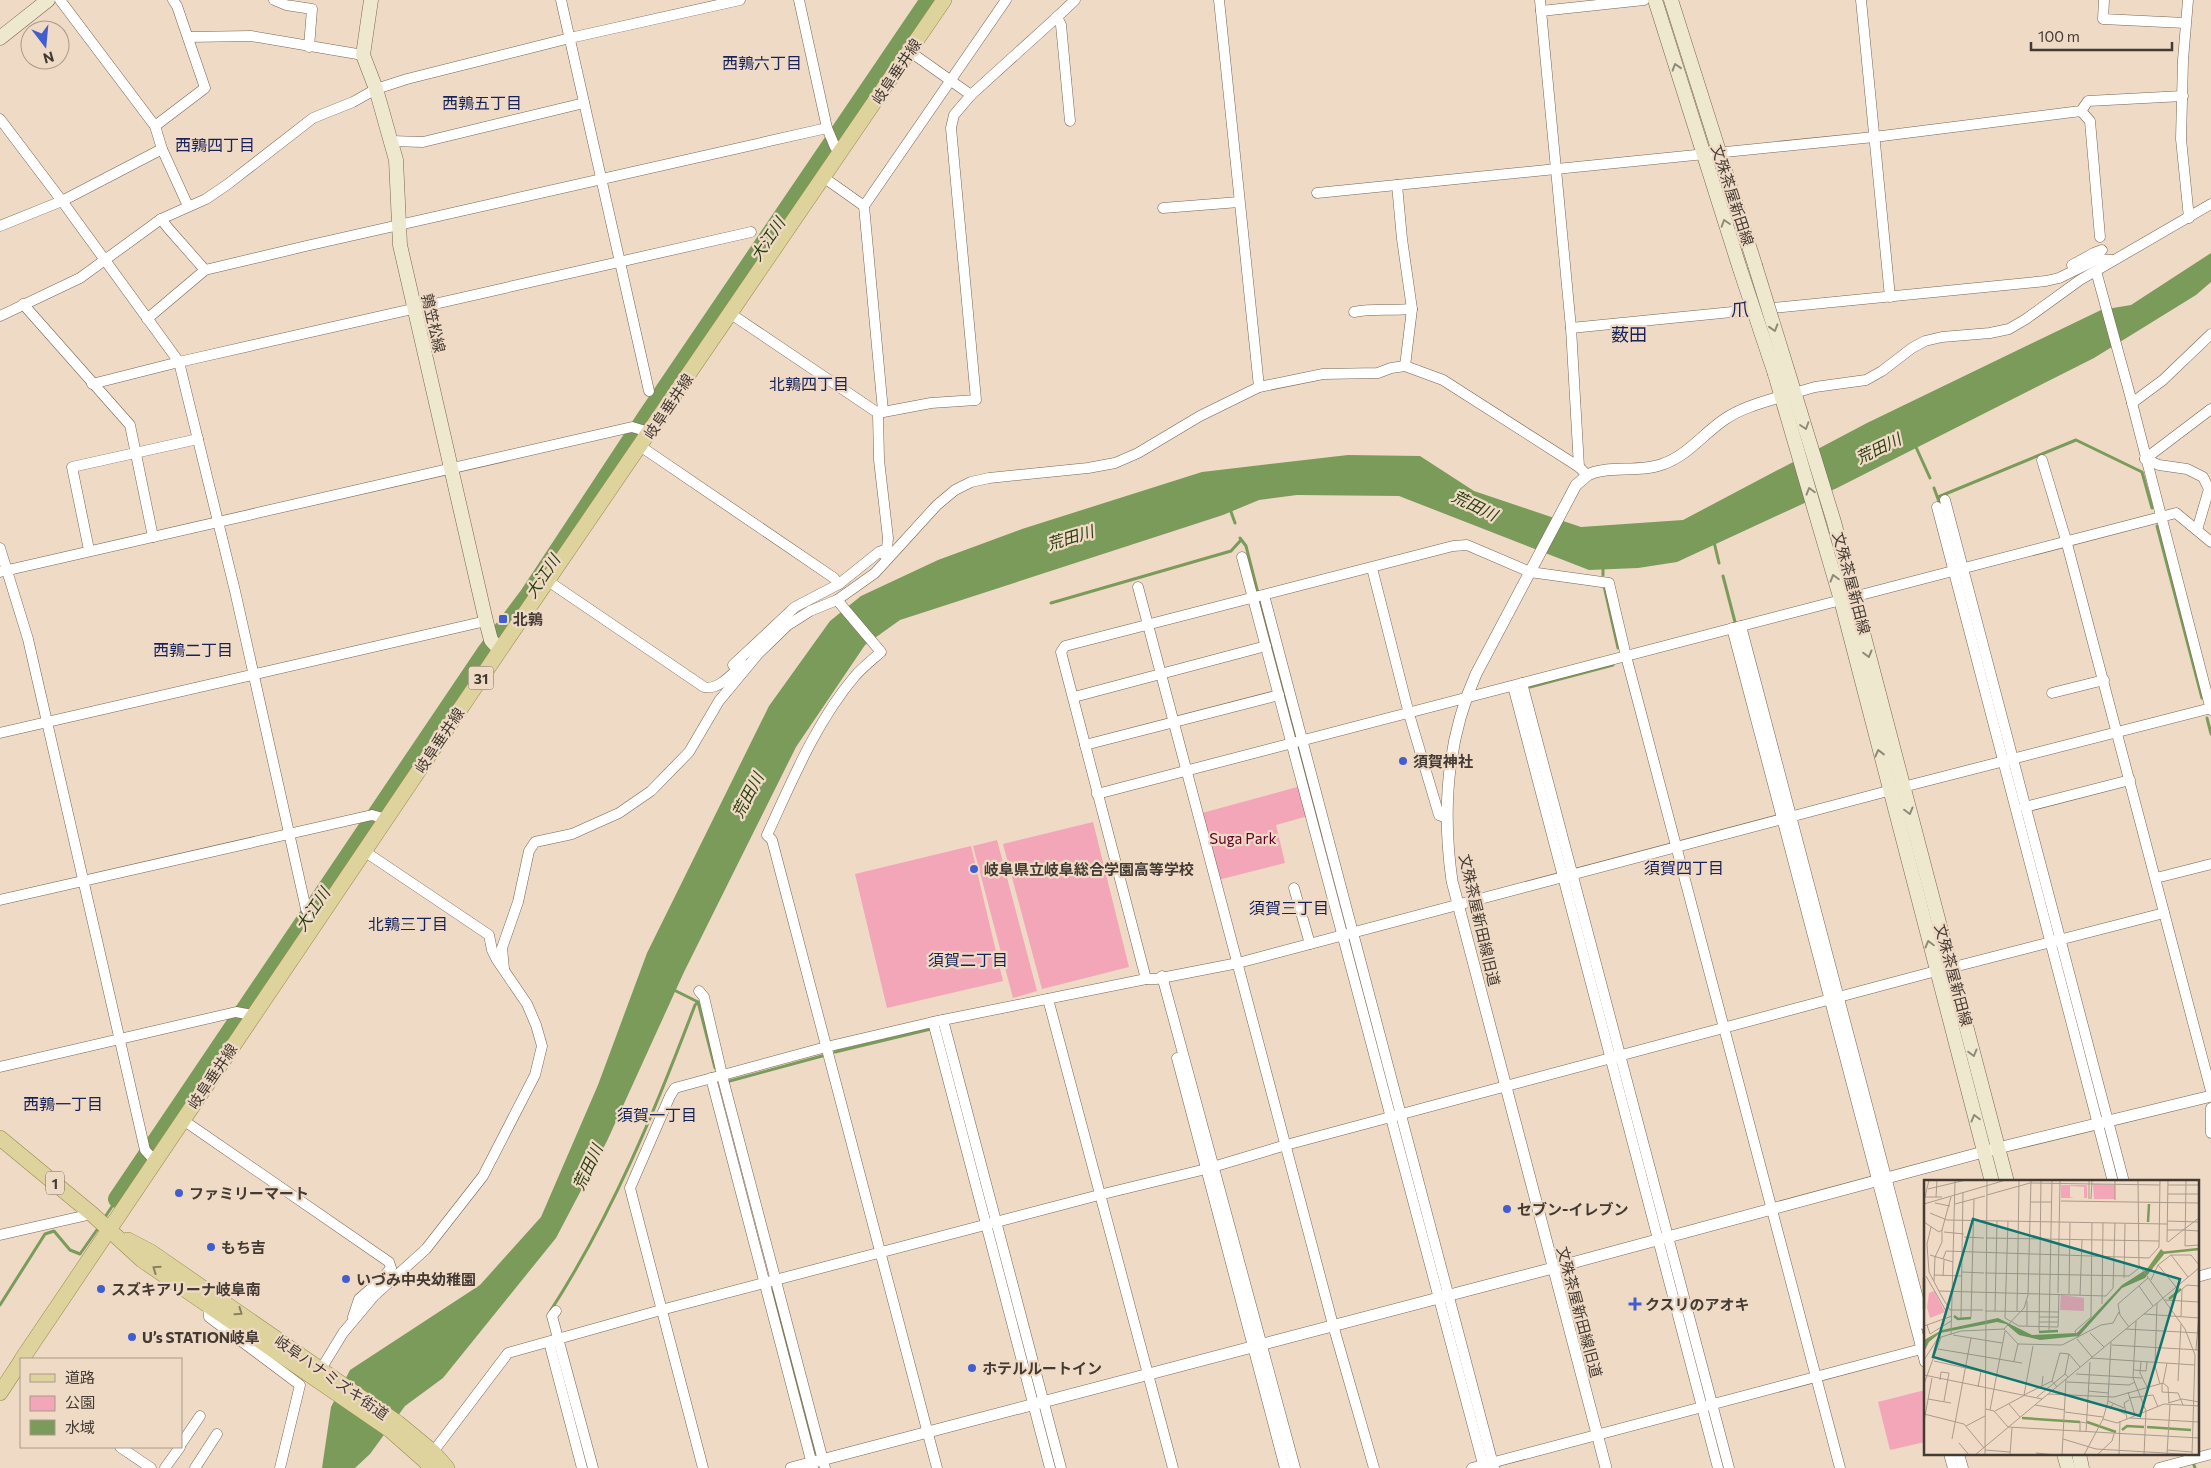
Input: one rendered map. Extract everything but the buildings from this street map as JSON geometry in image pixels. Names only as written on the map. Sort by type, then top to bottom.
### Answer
[{"type":"main road","points":[[0,38],[48,0]]},
{"type":"main road","name":"鶉笠松線","points":[[371,0],[363,55],[376,89],[396,160],[400,245],[486,621],[496,646]]},
{"type":"main road","name":"岐阜垂井線","points":[[26,1358],[109,1230],[150,1156],[183,1120],[311,915],[364,851],[380,817],[496,646],[548,581],[640,446],[646,431],[731,314],[823,177],[835,146],[909,51],[944,0]]},
{"type":"main road","name":"文殊茶屋新田線","points":[[1655,0],[1740,269],[1781,373],[1806,450],[1834,522],[1847,598],[1889,790],[2006,1180]]},
{"type":"main road","name":"文殊茶屋新田線","points":[[1671,0],[1755,265],[1781,373]]},
{"type":"main road","name":"文殊茶屋新田線","points":[[1806,450],[1820,529],[1847,598],[1903,787],[1991,1180]]},
{"type":"main road","name":"岐阜ハナミズキ街道","points":[[0,1138],[92,1214],[142,1260],[208,1306],[323,1377]]},
{"type":"main road","name":"岐阜ハナミズキ街道","points":[[109,1230],[151,1252],[323,1377],[390,1430],[424,1449],[447,1468]]},
{"type":"main road","name":"岐阜垂井線","points":[[0,1393],[20,1368]]},
{"type":"main road","name":"岐阜ハナミズキ街道","points":[[424,1449],[431,1468]]},
{"type":"street","points":[[60,0],[155,126],[162,149],[188,206]]},
{"type":"street","points":[[155,126],[205,88],[173,0]]},
{"type":"street","points":[[276,0],[286,5],[312,9],[309,47]]},
{"type":"street","points":[[561,0],[649,391]]},
{"type":"street","points":[[0,316],[80,278],[162,219],[206,198],[228,184],[313,118],[353,102],[376,89],[407,79],[570,38],[740,0]]},
{"type":"street","points":[[799,0],[827,128],[835,146]]},
{"type":"street","points":[[860,584],[872,564],[887,549],[888,538],[879,460],[880,412],[864,206],[952,81],[1006,0]]},
{"type":"street","points":[[731,314],[880,412],[932,403],[976,400],[951,128],[954,115],[971,95],[1075,0]]},
{"type":"street","points":[[1219,0],[1259,387]]},
{"type":"street","points":[[1540,0],[1583,471]]},
{"type":"street","points":[[1541,11],[1644,0]]},
{"type":"street","points":[[1861,0],[1890,297]]},
{"type":"street","points":[[2104,0],[2103,19],[2186,23]]},
{"type":"street","points":[[2188,0],[2182,60],[2181,139],[2189,218]]},
{"type":"street","points":[[1057,17],[1061,25],[1070,120]]},
{"type":"street","points":[[188,38],[251,36],[363,55]]},
{"type":"street","points":[[909,51],[971,95]]},
{"type":"street","points":[[1317,193],[1874,137],[2081,111],[2088,101],[2183,96]]},
{"type":"street","points":[[390,141],[423,142],[584,103]]},
{"type":"street","points":[[2081,111],[2090,121],[2100,237]]},
{"type":"street","points":[[0,119],[180,362],[254,674],[289,833],[311,915]]},
{"type":"street","points":[[147,319],[205,270],[827,128]]},
{"type":"street","points":[[0,226],[62,201],[162,149]]},
{"type":"street","points":[[823,177],[864,206]]},
{"type":"street","points":[[1397,185],[1402,239],[1412,309],[1405,366]]},
{"type":"street","points":[[1163,208],[1239,202]]},
{"type":"street","points":[[504,969],[502,948],[514,916],[529,851],[535,842],[572,834],[619,813],[652,791],[689,752],[719,701],[758,654],[788,625],[810,611],[840,604],[860,584],[875,573],[937,505],[955,490],[972,482],[989,478],[1088,468],[1115,463],[1146,449],[1200,416],[1259,387],[1314,376],[1378,373],[1391,368],[1405,366],[1443,380],[1583,471],[1644,470],[1664,464],[1681,454],[1726,418],[1751,406],[1815,387],[1866,380],[1925,341],[1942,337],[1990,333],[2009,329],[2098,275],[2112,260],[2211,204]]},
{"type":"street","points":[[162,219],[205,270]]},
{"type":"street","points":[[92,384],[180,362],[751,232]]},
{"type":"street","points":[[2046,281],[2102,250]]},
{"type":"street","points":[[1571,328],[2046,281],[2059,278],[2098,259],[2112,260]]},
{"type":"street","points":[[703,1468],[630,1188],[675,1088],[826,1047],[938,1021],[1048,998],[1238,963],[1889,790],[2211,708],[2098,275]]},
{"type":"street","points":[[23,304],[130,425],[153,536]]},
{"type":"street","points":[[1354,312],[1367,309],[1388,312],[1412,309]]},
{"type":"street","points":[[2131,399],[2163,380],[2211,334]]},
{"type":"street","points":[[2146,459],[2211,409]]},
{"type":"street","points":[[3,571],[450,467],[632,427],[646,431]]},
{"type":"street","points":[[89,550],[72,467],[198,439]]},
{"type":"street","points":[[640,446],[834,578],[839,584]]},
{"type":"street","points":[[2146,459],[2159,465],[2187,469],[2203,477],[2210,490],[2197,530]]},
{"type":"street","points":[[2042,460],[2104,680],[2211,1091]]},
{"type":"street","name":"文殊茶屋新田線旧道","points":[[1583,471],[1465,698],[1453,742],[1446,818],[1449,856],[1458,904],[1606,1468]]},
{"type":"street","points":[[1941,503],[2103,1122],[2123,1180]]},
{"type":"street","points":[[1097,794],[1409,714],[2160,516],[2176,513],[2211,542]]},
{"type":"street","points":[[1285,1468],[1257,1346],[1210,1168],[1155,978],[1097,794],[1074,697],[1061,652],[1065,646],[1148,624],[1453,546],[1467,545],[1532,569],[1609,583],[1626,656],[1840,1468]]},
{"type":"street","points":[[0,548],[3,571],[28,639],[119,1038],[150,1156]]},
{"type":"street","points":[[713,687],[770,629],[795,608],[839,584],[879,552],[887,549]]},
{"type":"street","points":[[1242,558],[1279,695],[1296,742],[1354,933],[1396,1117]]},
{"type":"street","points":[[1372,568],[1409,714],[1438,815],[1446,818]]},
{"type":"street","points":[[548,581],[704,687],[719,685],[752,656],[758,654]]},
{"type":"street","points":[[1138,586],[1333,1325],[1374,1468]]},
{"type":"street","points":[[1264,595],[1296,742],[1342,936],[1396,1117],[1489,1466]]},
{"type":"street","points":[[840,604],[881,652],[855,676],[822,724],[767,835],[772,840],[937,1468]]},
{"type":"street","points":[[0,733],[486,621]]},
{"type":"street","points":[[1737,627],[1792,816],[1834,999]]},
{"type":"street","points":[[1737,627],[1781,819],[1834,999],[1924,1322]]},
{"type":"street","points":[[1074,697],[1266,646]]},
{"type":"street","points":[[2052,693],[2104,680]]},
{"type":"street","points":[[1518,684],[1663,1238],[1718,1468]]},
{"type":"street","points":[[1086,745],[1279,695]]},
{"type":"street","points":[[2007,760],[2025,807],[2056,941]]},
{"type":"street","points":[[2025,807],[2130,780]]},
{"type":"street","points":[[0,900],[289,833],[380,817]]},
{"type":"street","points":[[350,1324],[374,1296],[426,1249],[483,1176],[535,1075],[542,1046],[536,1024],[527,1004],[492,950],[489,935],[364,851]]},
{"type":"street","points":[[2156,878],[2211,864]]},
{"type":"street","points":[[1294,888],[1310,944]]},
{"type":"street","points":[[424,1449],[508,1353],[661,1310],[1099,1195],[1210,1168],[1506,1086],[2164,912]]},
{"type":"street","points":[[699,992],[704,997],[775,1281],[818,1465]]},
{"type":"street","points":[[1048,998],[1173,1468]]},
{"type":"street","points":[[0,1067],[236,1012],[250,1014]]},
{"type":"street","points":[[938,1021],[1038,1403],[1050,1468]]},
{"type":"street","points":[[711,1078],[765,1284],[818,1465]]},
{"type":"street","points":[[791,1468],[818,1465],[928,1432],[1553,1268],[1998,1148],[2211,1096]]},
{"type":"street","points":[[2211,1108],[2211,1133]]},
{"type":"street","points":[[183,1120],[389,1262],[391,1268],[359,1299],[350,1324],[323,1377]]},
{"type":"street","points":[[2103,1122],[2113,1180]]},
{"type":"street","points":[[1472,1468],[1489,1466],[1598,1435],[1923,1349],[1883,1180]]},
{"type":"street","points":[[0,1235],[92,1214]]},
{"type":"street","points":[[1663,1238],[1713,1404],[1729,1468]]},
{"type":"street","points":[[2198,1276],[2211,1273]]},
{"type":"street","points":[[208,1306],[209,1317],[300,1385],[280,1468]]},
{"type":"street","points":[[556,1311],[552,1316],[554,1341],[582,1468]]},
{"type":"street","points":[[554,1341],[593,1468]]},
{"type":"street","points":[[1257,1346],[1295,1468]]},
{"type":"street","points":[[1038,1403],[1061,1468]]},
{"type":"street","points":[[182,1443],[200,1416]]},
{"type":"street","points":[[195,1468],[217,1434]]},
{"type":"street","points":[[121,1448],[151,1468]]},
{"type":"street","points":[[165,1468],[179,1448]]},
{"type":"street","points":[[2160,1468],[2192,1461],[2211,1454]]},
{"type":"green space","name":"Suga Park","points":[[1301,786],[1308,816],[1276,825],[1285,863],[1218,880],[1202,813]]},
{"type":"green space","points":[[1093,822],[1129,967],[1042,989],[1003,844]]},
{"type":"green space","points":[[997,840],[1037,991],[1013,998],[973,846]]},
{"type":"green space","points":[[971,846],[1003,981],[887,1008],[855,874]]},
{"type":"green space","points":[[1924,1390],[1924,1442],[1890,1450],[1878,1402]]},
{"type":"water","name":"荒田川","points":[[2211,253],[2211,282],[2196,295],[2094,358],[1837,488],[1677,562],[1638,568],[1589,570],[1399,496],[1297,495],[1259,500],[1223,515],[900,620],[865,645],[796,747],[684,972],[607,1141],[556,1238],[443,1378],[405,1406],[370,1454],[355,1468],[322,1468],[331,1407],[350,1370],[480,1285],[541,1217],[598,1085],[647,953],[769,706],[830,621],[861,596],[938,560],[1022,529],[1202,472],[1348,455],[1420,456],[1474,491],[1581,527],[1683,520],[1867,423],[2101,310],[2131,305]]},
{"type":"waterway","name":"大江川","points":[[117,1199],[485,653],[528,596],[648,414],[929,0]]},
{"type":"waterway","points":[[1938,497],[2076,440],[2142,472],[2152,508]]},
{"type":"waterway","points":[[1915,445],[1930,478]]},
{"type":"waterway","points":[[1934,488],[1941,507]]},
{"type":"waterway","points":[[1230,509],[1235,523]]},
{"type":"waterway","points":[[2157,526],[2202,698]]},
{"type":"waterway","points":[[1240,538],[1246,546],[1258,593]]},
{"type":"waterway","points":[[1051,603],[1231,551],[1241,540]]},
{"type":"waterway","points":[[1714,542],[1719,563]]},
{"type":"waterway","points":[[1603,566],[1603,575]]},
{"type":"waterway","points":[[1723,576],[1735,622]]},
{"type":"waterway","points":[[1604,586],[1618,648]]},
{"type":"waterway","points":[[1260,601],[1296,738]]},
{"type":"waterway","points":[[1530,687],[1613,665]]},
{"type":"waterway","points":[[2207,718],[2211,734]]},
{"type":"waterway","points":[[1298,747],[1322,836]]},
{"type":"waterway","points":[[1349,939],[1376,1038]]},
{"type":"waterway","points":[[2064,976],[2100,1113]]},
{"type":"waterway","points":[[672,989],[698,1002],[715,1068]]},
{"type":"waterway","points":[[551,1310],[594,1237],[613,1200],[648,1123],[695,1005],[698,1002]]},
{"type":"waterway","points":[[835,1052],[931,1029]]},
{"type":"waterway","points":[[726,1082],[822,1056]]},
{"type":"waterway","points":[[1619,1072],[1624,1091]]},
{"type":"waterway","points":[[2105,1132],[2117,1180]]},
{"type":"waterway","points":[[103,1220],[117,1199]]},
{"type":"waterway","points":[[0,1305],[45,1234],[54,1231],[70,1250],[80,1254],[99,1227]]},
{"type":"waterway","points":[[1004,1272],[1036,1394]]},
{"type":"waterway","points":[[773,1291],[816,1453]]},
{"type":"waterway","points":[[566,1389],[588,1468]]},
{"type":"waterway","points":[[1041,1413],[1056,1468]]},
{"type":"place","name":"北鶉","points":[[503,619]]},
{"type":"place","name":"須賀神社","points":[[1403,761]]},
{"type":"place","name":"岐阜県立岐阜総合学園高等学校","points":[[974,869]]},
{"type":"place","name":"ファミリーマート","points":[[179,1193]]},
{"type":"place","name":"セブン-イレブン","points":[[1507,1209]]},
{"type":"place","name":"もち吉","points":[[211,1247]]},
{"type":"place","name":"いづみ中央幼稚園","points":[[346,1279]]},
{"type":"place","name":"スズキアリーナ岐阜南","points":[[101,1289]]},
{"type":"place","name":"クスリのアオキ","points":[[1635,1304]]},
{"type":"place","name":"U’s STATION岐阜","points":[[132,1337]]},
{"type":"place","name":"ホテルルートイン","points":[[972,1368]]},
{"type":"district","name":"西鶉六丁目","points":[[762,62]]},
{"type":"district","name":"西鶉五丁目","points":[[482,102]]},
{"type":"district","name":"西鶉四丁目","points":[[215,144]]},
{"type":"district","name":"爪","points":[[1740,309]]},
{"type":"district","name":"薮田","points":[[1629,334]]},
{"type":"district","name":"北鶉四丁目","points":[[809,383]]},
{"type":"district","name":"西鶉二丁目","points":[[193,649]]},
{"type":"district","name":"須賀四丁目","points":[[1684,867]]},
{"type":"district","name":"須賀三丁目","points":[[1289,907]]},
{"type":"district","name":"北鶉三丁目","points":[[408,923]]},
{"type":"district","name":"須賀二丁目","points":[[968,959]]},
{"type":"district","name":"西鶉一丁目","points":[[63,1103]]},
{"type":"district","name":"須賀一丁目","points":[[657,1114]]}]
